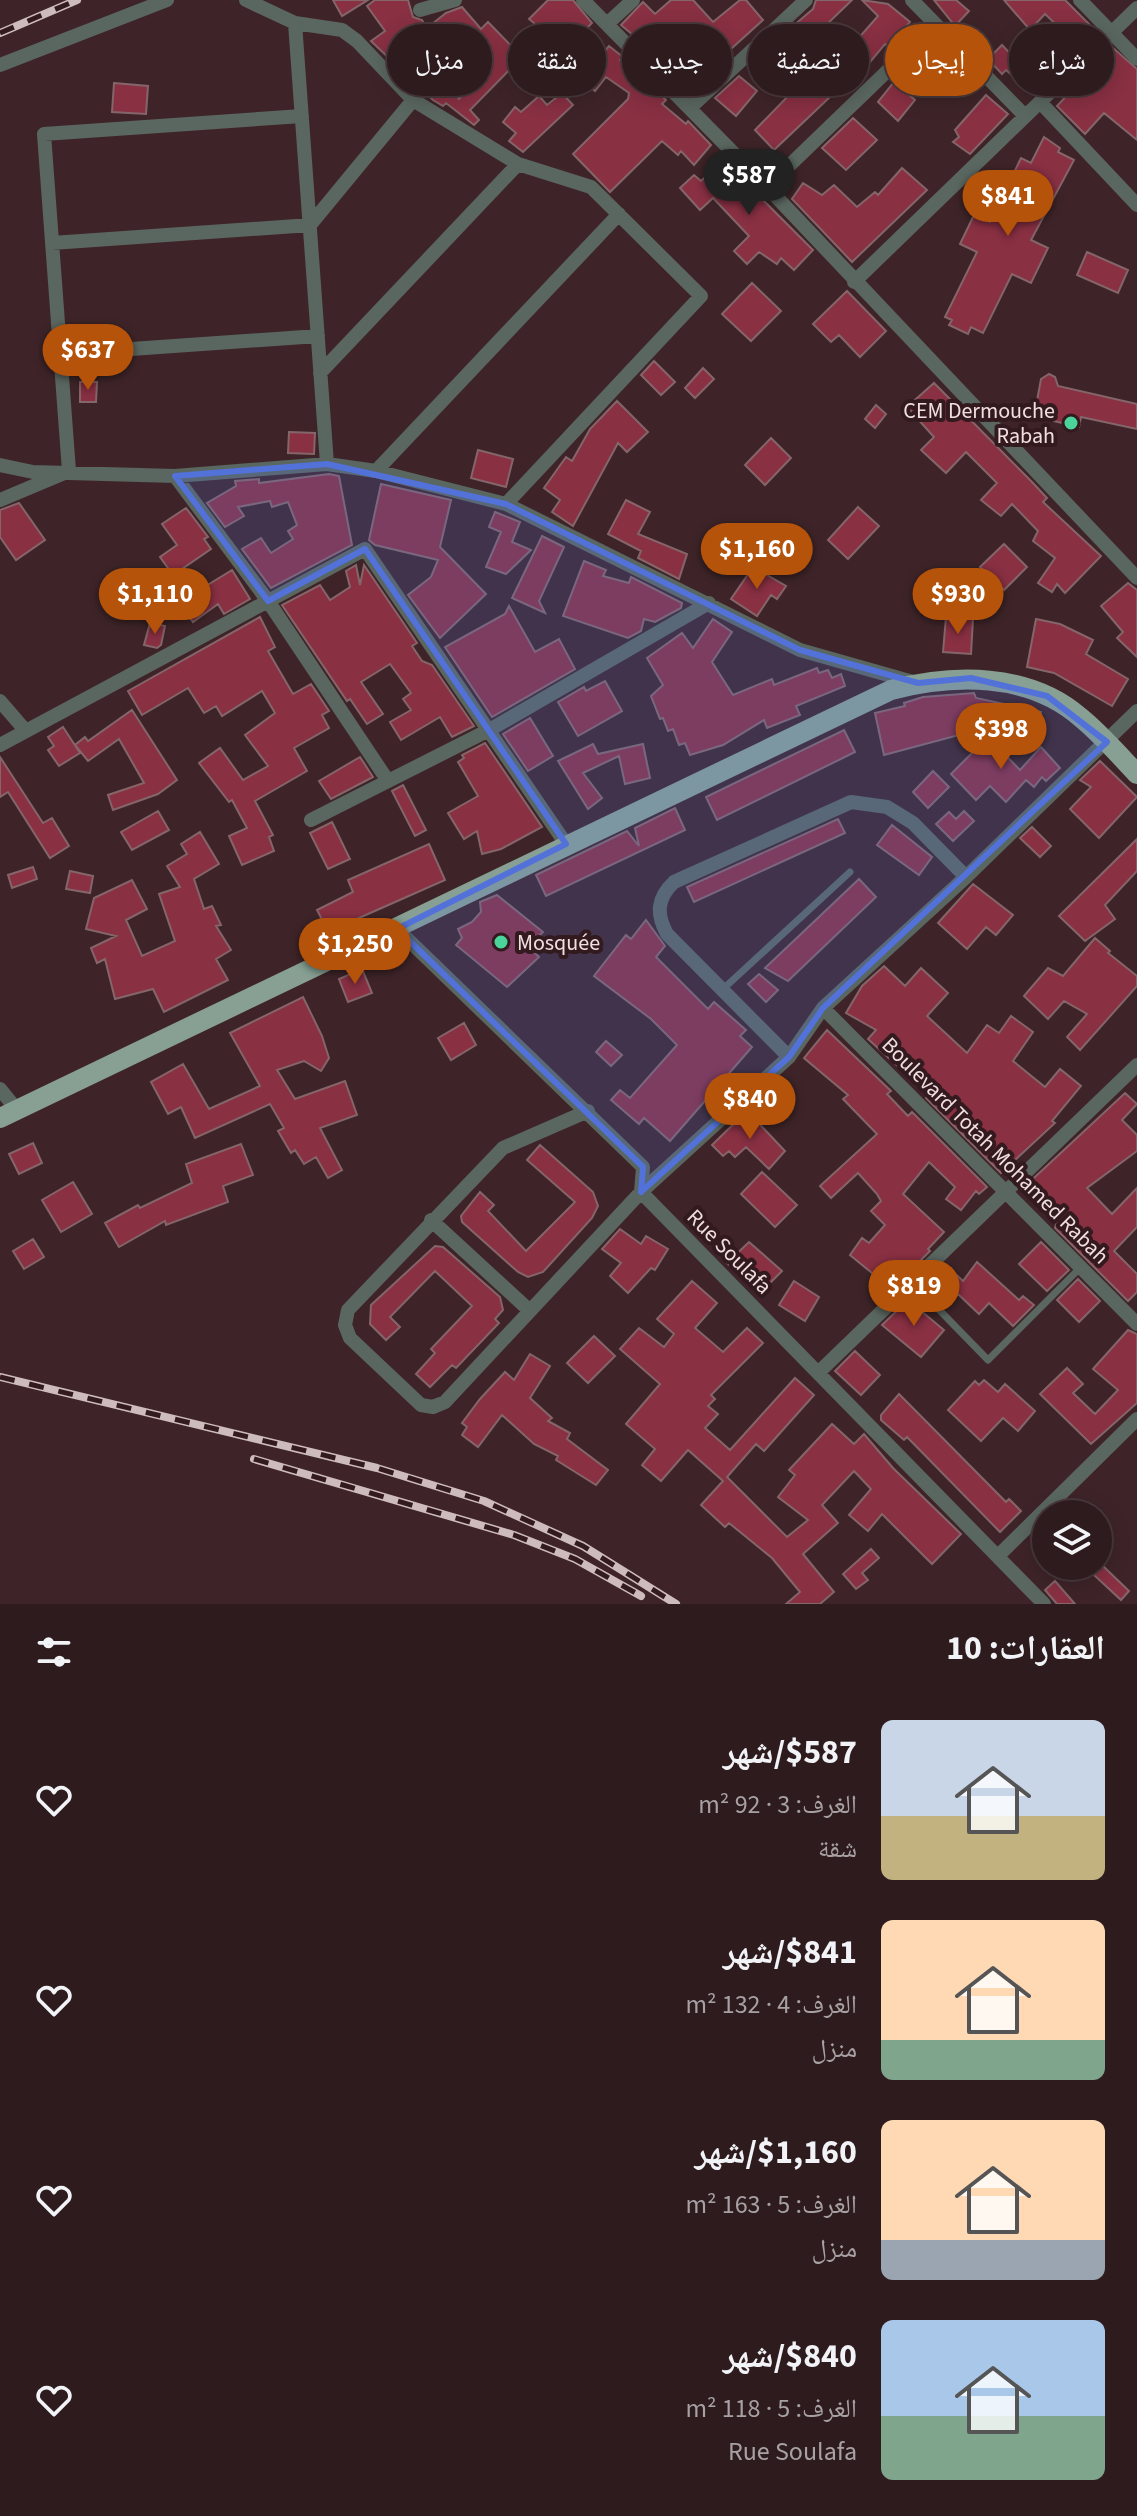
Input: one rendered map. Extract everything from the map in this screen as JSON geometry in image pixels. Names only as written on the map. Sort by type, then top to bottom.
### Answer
[{"type":"main road","points":[[8,1114],[397,929],[861,702],[918,683],[971,678],[1009,684],[1047,696],[1078,715],[1137,774]]},
{"type":"street","points":[[0,65],[167,0]]},
{"type":"street","points":[[246,0],[295,23],[342,30],[357,41],[413,100],[518,164],[591,187],[701,296],[506,504]]},
{"type":"street","points":[[420,10],[455,0]]},
{"type":"street","points":[[583,0],[767,187],[1137,578]]},
{"type":"street","points":[[607,24],[633,0]]},
{"type":"street","points":[[690,108],[806,0]]},
{"type":"street","points":[[912,0],[934,24]]},
{"type":"street","points":[[1080,0],[1103,24]]},
{"type":"street","points":[[1114,31],[1137,8]]},
{"type":"street","points":[[295,23],[327,464]]},
{"type":"street","points":[[1114,35],[1137,59]]},
{"type":"street","points":[[767,187],[885,73]]},
{"type":"street","points":[[993,84],[1025,116]]},
{"type":"street","points":[[854,282],[1046,96]]},
{"type":"street","points":[[52,243],[310,225],[413,100]]},
{"type":"street","points":[[1040,102],[1137,205]]},
{"type":"street","points":[[69,471],[44,134],[302,116]]},
{"type":"street","points":[[320,373],[518,164]]},
{"type":"street","points":[[376,471],[619,214]]},
{"type":"street","points":[[60,354],[318,336]]},
{"type":"street","points":[[0,465],[33,472],[175,476],[327,464],[376,471],[506,504],[800,650],[850,667],[918,683]]},
{"type":"street","points":[[0,500],[69,471]]},
{"type":"street","points":[[175,476],[268,601],[388,781]]},
{"type":"street","points":[[0,745],[365,549],[491,729],[566,844]]},
{"type":"street","points":[[311,820],[491,729],[709,603]]},
{"type":"street","points":[[0,701],[25,730]]},
{"type":"street","points":[[588,1111],[503,1148],[348,1310],[345,1325],[350,1338],[421,1405],[433,1407],[445,1402],[641,1192],[789,1057],[823,1008],[966,877],[1137,711]]},
{"type":"street","points":[[789,1057],[667,934],[660,921],[659,900],[674,882],[851,802],[887,807],[913,823],[966,877]]},
{"type":"street","points":[[397,929],[643,1167],[641,1192]]},
{"type":"street","name":"Boulevard Totah Mohamed Rabah","points":[[823,1008],[1137,1324]]},
{"type":"street","points":[[819,1372],[914,1284],[1137,1065]]},
{"type":"street","points":[[0,1089],[8,1114]]},
{"type":"street","name":"Rue Soulafa","points":[[641,1192],[1044,1604]]},
{"type":"street","points":[[431,1220],[530,1311]]},
{"type":"street","points":[[998,1556],[1137,1419]]},
{"type":"lane","points":[[722,990],[850,872]]},
{"type":"lane","points":[[914,1284],[988,1360],[1081,1267]]},
{"type":"highlighted area","points":[[327,464],[506,504],[800,650],[918,683],[971,678],[1047,696],[1107,742],[823,1008],[789,1057],[641,1192],[643,1167],[397,929],[566,844],[365,549],[268,601],[175,476]]},
{"type":"building","points":[[333,0],[368,0],[342,16]]},
{"type":"building","points":[[375,0],[408,0],[413,17],[424,24],[387,24],[387,56],[371,41],[385,31],[367,6]]},
{"type":"building","points":[[548,0],[573,0],[592,23],[535,24],[529,19]]},
{"type":"building","points":[[671,0],[693,0],[713,22],[740,0],[746,0],[763,20],[759,24],[748,24],[748,34],[732,48],[732,24],[621,25],[643,2],[655,14]]},
{"type":"building","points":[[816,0],[852,0],[827,24],[796,24],[813,9]]},
{"type":"building","points":[[862,0],[888,4],[910,22],[885,24],[885,44],[869,63],[869,26],[878,16]]},
{"type":"building","points":[[934,0],[956,0],[969,11],[953,24]]},
{"type":"building","points":[[1004,0],[1065,0],[1089,24],[1056,24],[1045,14],[1036,24],[1025,24]]},
{"type":"building","points":[[462,7],[477,24],[432,24],[446,13]]},
{"type":"building","points":[[492,26],[508,43],[508,71],[492,88]]},
{"type":"building","points":[[1002,45],[1009,52],[1009,73],[1006,70],[1002,74],[993,64],[993,54]]},
{"type":"building","points":[[609,46],[622,56],[622,88],[606,77],[606,50]]},
{"type":"building","points":[[1114,49],[1137,69],[1137,140],[1104,113],[1085,134],[1057,106],[1066,96],[1114,96]]},
{"type":"building","points":[[739,76],[748,84],[748,96],[753,96],[736,116],[715,98],[732,96],[732,82]]},
{"type":"building","points":[[114,83],[148,86],[146,114],[112,112]]},
{"type":"building","points":[[885,93],[885,96],[910,96],[915,100],[898,121],[878,102]]},
{"type":"building","points":[[429,96],[456,96],[459,99],[462,96],[484,96],[470,110],[479,120],[474,125],[446,103],[443,106]]},
{"type":"building","points":[[539,96],[547,105],[558,96],[565,96],[573,105],[523,152],[509,141],[516,133],[503,122],[515,107],[521,112]]},
{"type":"building","points":[[628,96],[661,96],[666,100],[662,104],[686,124],[688,121],[711,145],[694,165],[681,151],[678,155],[662,141],[610,192],[573,154]]},
{"type":"building","points":[[788,96],[831,96],[774,150],[755,130]]},
{"type":"building","points":[[985,96],[1008,114],[970,154],[953,142],[959,137],[955,130]]},
{"type":"building","points":[[853,118],[877,140],[846,170],[822,148]]},
{"type":"building","points":[[1044,137],[1060,148],[1058,152],[1074,160],[1031,240],[1048,248],[1031,283],[1012,274],[983,333],[971,327],[968,334],[949,325],[952,320],[945,317],[977,252],[960,244],[974,215],[990,222],[1021,158],[1031,163]]},
{"type":"building","points":[[723,160],[813,250],[794,270],[781,258],[777,264],[759,252],[747,264],[734,251],[749,236],[713,198],[700,210],[680,188],[694,175],[701,181]]},
{"type":"building","points":[[902,168],[927,190],[852,262],[792,199],[803,183],[822,195],[834,185],[857,207],[875,192],[878,195]]},
{"type":"building","points":[[1087,252],[1128,270],[1118,293],[1077,275]]},
{"type":"building","points":[[752,283],[781,311],[751,341],[722,314]]},
{"type":"building","points":[[847,291],[886,331],[860,357],[839,335],[831,342],[813,324]]},
{"type":"building","points":[[654,361],[675,382],[661,395],[641,375]]},
{"type":"building","points":[[703,368],[714,379],[695,398],[685,388]]},
{"type":"building","points":[[1049,374],[1055,377],[1058,386],[1137,404],[1137,429],[1081,417],[1079,427],[1037,417],[1041,379]]},
{"type":"building","points":[[80,382],[97,382],[96,402],[80,402]]},
{"type":"building","points":[[934,383],[1047,498],[1043,502],[1101,556],[1065,593],[1057,584],[1052,592],[1038,583],[1055,558],[1033,541],[1038,531],[1012,504],[1001,516],[981,500],[997,483],[966,452],[946,473],[921,450],[934,437],[907,407]]},
{"type":"building","points":[[617,401],[648,432],[627,452],[618,443],[573,526],[552,512],[560,500],[544,488],[566,457],[572,461],[590,429]]},
{"type":"building","points":[[876,405],[886,414],[875,428],[865,419]]},
{"type":"building","points":[[289,432],[315,433],[314,454],[288,453]]},
{"type":"building","points":[[771,438],[791,458],[765,485],[745,465]]},
{"type":"building","points":[[478,450],[513,459],[506,487],[471,478]]},
{"type":"building","points":[[329,474],[339,476],[352,545],[271,588],[242,549],[261,538],[271,553],[293,539],[288,531],[297,525],[288,502],[272,507],[270,501],[238,507],[244,516],[225,527],[207,503],[236,486],[235,481],[259,479],[259,483]]},
{"type":"building","points":[[381,484],[451,500],[440,547],[486,594],[440,638],[408,595],[431,577],[438,560],[375,545],[369,540]]},
{"type":"building","points":[[626,500],[650,512],[638,534],[687,554],[679,579],[638,558],[641,551],[608,534]]},
{"type":"building","points":[[19,503],[45,540],[16,560],[0,537],[0,510]]},
{"type":"building","points":[[858,507],[879,526],[848,559],[828,540]]},
{"type":"building","points":[[186,508],[208,537],[204,539],[211,549],[173,575],[160,557],[177,545],[162,524]]},
{"type":"building","points":[[495,512],[520,522],[512,542],[531,550],[506,574],[486,567],[501,532],[489,527]]},
{"type":"building","points":[[542,536],[564,547],[539,601],[545,613],[512,598]]},
{"type":"building","points":[[1004,544],[1027,567],[1004,590],[980,567]]},
{"type":"building","points":[[584,561],[606,570],[603,576],[629,583],[631,577],[682,603],[681,608],[655,622],[644,619],[641,631],[628,638],[563,616]]},
{"type":"building","points":[[356,565],[360,585],[364,565],[417,643],[412,646],[422,661],[432,665],[474,726],[452,737],[440,717],[401,740],[390,722],[411,710],[403,699],[411,693],[390,664],[361,682],[383,714],[367,724],[350,699],[347,701],[282,605],[320,585],[330,600],[350,587],[346,571]]},
{"type":"building","points":[[753,567],[786,586],[777,599],[771,595],[757,616],[731,599]]},
{"type":"building","points":[[232,570],[250,599],[224,614],[218,604],[193,622],[183,608],[209,590],[206,586]]},
{"type":"building","points":[[1128,583],[1137,590],[1137,657],[1117,638],[1123,632],[1101,606]]},
{"type":"building","points":[[509,606],[535,652],[559,639],[575,669],[492,717],[445,647],[505,614]]},
{"type":"building","points":[[260,617],[275,647],[268,651],[293,694],[311,684],[329,711],[322,715],[329,728],[294,748],[307,771],[255,801],[273,835],[269,837],[274,851],[242,865],[229,836],[247,828],[232,800],[229,802],[199,763],[220,748],[243,780],[268,766],[245,735],[275,713],[262,691],[222,716],[216,706],[204,713],[188,688],[142,715],[128,691]]},
{"type":"building","points":[[946,617],[973,619],[971,654],[943,652]]},
{"type":"building","points":[[713,619],[732,632],[712,662],[733,695],[772,679],[774,685],[817,668],[819,673],[828,670],[832,678],[841,674],[845,686],[796,706],[800,715],[767,728],[764,720],[723,745],[690,755],[685,743],[679,745],[673,729],[668,731],[663,718],[660,719],[651,696],[663,685],[647,658],[682,633],[693,648]]},
{"type":"building","points":[[1036,619],[1060,624],[1093,640],[1086,654],[1128,679],[1112,706],[1054,673],[1027,667]]},
{"type":"building","points":[[150,623],[165,626],[161,645],[157,648],[144,645]]},
{"type":"building","points":[[605,681],[622,711],[578,736],[558,702],[584,687],[586,691]]},
{"type":"building","points":[[974,693],[976,698],[1041,712],[1035,743],[1014,738],[1017,724],[964,713],[974,724],[974,731],[884,755],[875,713],[905,706],[904,703],[923,697]]},
{"type":"building","points":[[132,710],[177,780],[158,794],[113,810],[108,795],[144,783],[119,739],[88,761],[75,745],[85,737],[88,741]]},
{"type":"building","points":[[530,718],[553,756],[528,771],[503,734]]},
{"type":"building","points":[[63,727],[80,753],[59,766],[48,750],[54,746],[48,737]]},
{"type":"building","points":[[844,730],[855,752],[717,820],[706,797]]},
{"type":"building","points":[[988,737],[1020,770],[1041,747],[1060,768],[1046,781],[1042,777],[1034,787],[1026,780],[1006,802],[990,786],[976,800],[951,774]]},
{"type":"building","points":[[485,743],[542,827],[501,849],[482,854],[477,831],[464,839],[448,813],[478,796],[458,762],[464,758],[462,755]]},
{"type":"building","points":[[593,744],[598,754],[643,744],[650,778],[625,784],[619,756],[583,773],[602,798],[588,809],[558,761]]},
{"type":"building","points":[[0,757],[43,823],[52,818],[69,846],[50,858],[8,792],[0,797]]},
{"type":"building","points":[[360,757],[373,777],[331,799],[319,781]]},
{"type":"building","points":[[1100,761],[1137,797],[1099,838],[1070,809],[1091,787],[1080,780]]},
{"type":"building","points":[[933,771],[949,787],[928,808],[913,792]]},
{"type":"building","points":[[403,785],[426,830],[415,836],[392,791]]},
{"type":"building","points":[[675,808],[685,830],[546,896],[536,875],[627,831],[639,846],[635,828]]},
{"type":"building","points":[[158,811],[169,830],[132,850],[121,832]]},
{"type":"building","points":[[964,811],[974,821],[953,841],[936,824],[949,812],[956,819]]},
{"type":"building","points":[[838,819],[845,833],[694,902],[687,887]]},
{"type":"building","points":[[332,822],[350,859],[328,869],[310,833]]},
{"type":"building","points":[[892,825],[932,857],[919,875],[877,845]]},
{"type":"building","points":[[1032,827],[1051,846],[1040,857],[1020,838]]},
{"type":"building","points":[[200,832],[219,864],[194,879],[204,909],[212,906],[221,925],[216,926],[231,950],[216,959],[228,980],[164,1012],[153,989],[115,999],[105,959],[97,963],[91,948],[116,936],[86,929],[94,898],[132,880],[147,909],[126,920],[142,956],[175,941],[159,894],[180,887],[167,866],[187,854],[181,844]]},
{"type":"building","points":[[1137,839],[1137,871],[1105,905],[1115,919],[1085,941],[1059,916]]},
{"type":"building","points":[[429,844],[445,880],[359,918],[330,935],[317,910],[353,892],[348,880]]},
{"type":"building","points":[[33,867],[37,879],[12,888],[8,875]]},
{"type":"building","points":[[70,871],[93,876],[90,893],[66,889]]},
{"type":"building","points":[[859,879],[876,897],[788,981],[765,968]]},
{"type":"building","points":[[973,884],[1013,915],[996,935],[986,927],[967,949],[938,923]]},
{"type":"building","name":"Mosquée","points":[[497,895],[543,932],[540,935],[546,940],[535,953],[539,957],[507,987],[456,945],[462,938],[458,929],[472,922],[481,912],[480,902]]},
{"type":"building","points":[[646,920],[665,946],[656,957],[708,1009],[714,1002],[746,1030],[740,1036],[752,1047],[670,1141],[644,1118],[639,1124],[611,1100],[620,1090],[630,1098],[677,1045],[651,1019],[594,976],[626,935],[631,939]]},
{"type":"building","points":[[1095,938],[1110,951],[1108,953],[1137,976],[1137,986],[1080,1050],[1067,1037],[1087,1014],[1064,1001],[1048,1019],[1024,996],[1048,968],[1063,976]]},
{"type":"building","points":[[884,966],[905,986],[921,968],[948,993],[927,1016],[967,1053],[987,1025],[999,1033],[1011,1016],[1033,1032],[1013,1061],[1045,1087],[1060,1069],[1081,1086],[1052,1121],[1055,1123],[1001,1173],[926,1098],[928,1094],[868,1039],[876,1030],[846,1013],[862,986]]},
{"type":"building","points":[[362,969],[372,993],[348,1002],[339,979]]},
{"type":"building","points":[[759,974],[778,990],[766,1002],[748,984]]},
{"type":"building","points":[[303,997],[329,1058],[321,1071],[304,1061],[277,1070],[295,1099],[345,1081],[357,1115],[320,1128],[342,1170],[328,1178],[316,1157],[304,1164],[295,1150],[291,1153],[278,1131],[284,1128],[270,1104],[195,1138],[181,1107],[168,1114],[151,1082],[183,1064],[209,1109],[260,1086],[230,1033]]},
{"type":"building","points":[[464,1023],[476,1045],[451,1060],[438,1038]]},
{"type":"building","points":[[827,1030],[891,1091],[887,1094],[908,1116],[912,1112],[987,1187],[979,1194],[976,1191],[961,1210],[946,1199],[955,1187],[929,1162],[903,1194],[944,1232],[915,1266],[911,1262],[889,1287],[850,1255],[862,1238],[869,1243],[885,1225],[871,1211],[881,1201],[877,1194],[858,1173],[831,1198],[820,1186],[877,1134],[843,1099],[848,1095],[804,1058]]},
{"type":"building","points":[[606,1041],[622,1055],[611,1066],[596,1052]]},
{"type":"building","points":[[1125,1093],[1137,1104],[1122,1120],[1137,1135],[1137,1151],[1087,1188],[1112,1214],[1137,1188],[1137,1227],[1114,1251],[1137,1274],[1137,1292],[1128,1301],[1055,1228],[1057,1221],[1021,1190]]},
{"type":"building","points":[[747,1111],[785,1151],[769,1169],[746,1147],[735,1157],[729,1151],[723,1156],[712,1145]]},
{"type":"building","points":[[33,1143],[42,1163],[19,1174],[9,1154]]},
{"type":"building","points":[[241,1144],[253,1175],[223,1186],[228,1202],[166,1225],[165,1221],[119,1247],[105,1223],[138,1205],[140,1208],[192,1183],[186,1164]]},
{"type":"building","points":[[540,1145],[593,1192],[598,1206],[592,1218],[543,1272],[528,1277],[518,1272],[462,1222],[461,1216],[480,1192],[494,1205],[488,1211],[526,1251],[575,1202],[527,1160]]},
{"type":"building","points":[[762,1172],[797,1205],[775,1227],[741,1194]]},
{"type":"building","points":[[73,1182],[92,1214],[61,1232],[42,1200]]},
{"type":"building","points":[[620,1229],[641,1244],[646,1236],[668,1249],[655,1270],[651,1268],[628,1293],[610,1276],[621,1263],[602,1249]]},
{"type":"building","points":[[33,1239],[44,1257],[24,1269],[13,1251]]},
{"type":"building","points":[[749,1242],[782,1271],[761,1292],[727,1263]]},
{"type":"building","points":[[1041,1242],[1069,1270],[1047,1291],[1019,1264]]},
{"type":"building","points":[[435,1246],[443,1247],[500,1297],[503,1310],[495,1319],[499,1323],[456,1368],[452,1365],[430,1387],[416,1374],[435,1353],[431,1349],[472,1306],[435,1271],[390,1317],[400,1327],[386,1340],[370,1324],[371,1305]]},
{"type":"building","points":[[977,1262],[1019,1300],[1023,1296],[1034,1305],[1013,1326],[989,1303],[979,1314],[958,1294],[953,1300],[930,1279],[945,1264],[963,1281]]},
{"type":"building","points":[[1078,1279],[1100,1301],[1079,1322],[1057,1300]]},
{"type":"building","points":[[692,1281],[717,1303],[695,1328],[723,1352],[747,1328],[763,1343],[711,1395],[715,1399],[708,1406],[718,1414],[705,1428],[730,1450],[795,1378],[814,1395],[764,1451],[756,1444],[727,1477],[787,1537],[808,1520],[778,1497],[795,1475],[789,1470],[832,1424],[854,1444],[864,1434],[893,1468],[961,1534],[932,1564],[882,1514],[868,1531],[849,1515],[871,1489],[854,1471],[822,1505],[838,1523],[803,1554],[834,1592],[820,1604],[786,1604],[800,1592],[772,1558],[729,1523],[725,1527],[701,1505],[723,1481],[688,1450],[661,1481],[642,1465],[655,1449],[626,1424],[660,1384],[620,1349],[639,1328],[664,1347],[674,1334],[657,1319]]},
{"type":"building","points":[[794,1281],[819,1297],[805,1321],[779,1305]]},
{"type":"building","points":[[908,1300],[944,1330],[921,1357],[882,1325]]},
{"type":"building","points":[[1128,1330],[1137,1334],[1137,1403],[1091,1444],[1040,1394],[1067,1368],[1083,1384],[1073,1393],[1095,1414],[1118,1390],[1093,1369]]},
{"type":"building","points":[[594,1336],[615,1356],[588,1383],[567,1363]]},
{"type":"building","points":[[855,1351],[880,1375],[861,1395],[835,1371]]},
{"type":"building","points":[[530,1354],[550,1366],[530,1398],[552,1418],[548,1421],[570,1433],[567,1439],[608,1470],[596,1485],[556,1460],[558,1456],[534,1444],[502,1415],[478,1447],[462,1435],[467,1427],[462,1423],[480,1399],[505,1372],[514,1380]]},
{"type":"building","points":[[984,1380],[998,1392],[1005,1384],[1035,1411],[1018,1431],[1003,1418],[981,1441],[948,1410],[975,1381],[979,1385]]},
{"type":"building","points":[[899,1394],[1006,1502],[1009,1499],[1021,1511],[1000,1532],[907,1437],[904,1440],[881,1420],[881,1415]]},
{"type":"building","points":[[871,1549],[879,1558],[862,1573],[868,1580],[856,1589],[843,1574]]},
{"type":"building","points":[[1112,1575],[1129,1591],[1121,1600],[1099,1580],[1112,1580]]},
{"type":"building","points":[[1055,1581],[1075,1604],[1057,1604],[1045,1590]]},
{"type":"railway","points":[[0,33],[77,0]]},
{"type":"railway","points":[[0,1377],[377,1468],[484,1501],[583,1546],[676,1604]]},
{"type":"railway","points":[[254,1459],[514,1535],[575,1559],[641,1596]]},
{"type":"place","name":"CEM Dermouche Rabah","points":[[1071,423]]},
{"type":"place","name":"Mosquée","points":[[501,942]]}]
